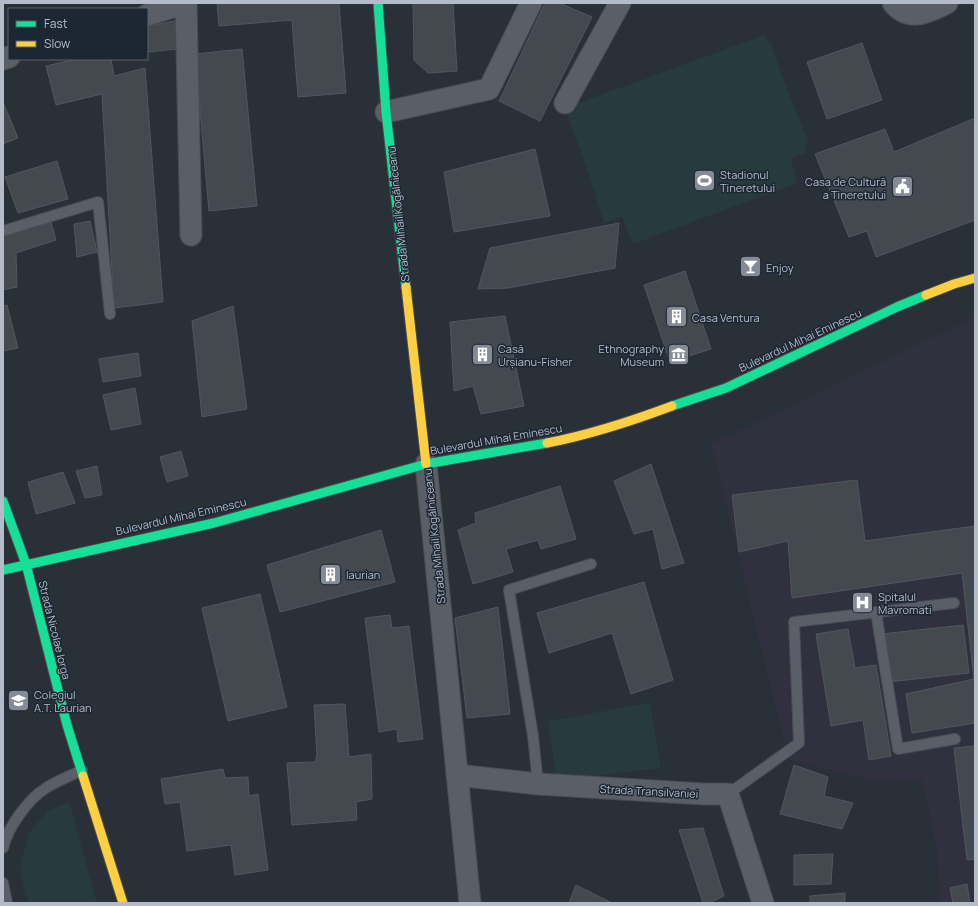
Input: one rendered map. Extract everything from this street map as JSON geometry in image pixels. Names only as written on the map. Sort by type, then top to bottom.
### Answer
[{"type":"main road","name":"Strada Mihail Kogălniceanu","points":[[378,3],[386,112],[426,464]]},
{"type":"main road","name":"Bulevardul Mihai Eminescu","points":[[3,570],[214,523],[426,464],[560,440],[642,418],[726,388],[897,307],[954,284],[975,278]]},
{"type":"main road","name":"Strada Nicolae Iorga","points":[[3,501],[26,564],[67,725],[123,903]]},
{"type":"street","points":[[148,15],[186,3],[191,235]]},
{"type":"street","points":[[386,112],[489,89],[531,3]]},
{"type":"street","points":[[565,103],[620,3]]},
{"type":"street","points":[[893,3],[904,12],[912,15],[923,14],[947,3]]},
{"type":"street","name":"Strada Mihail Kogălniceanu","points":[[426,464],[470,903]]},
{"type":"street","name":"Strada Transilvaniei","points":[[458,775],[538,784],[728,794]]},
{"type":"street","points":[[728,794],[763,903]]},
{"type":"lane","points":[[3,231],[98,202],[110,314]]},
{"type":"lane","points":[[538,784],[533,736],[509,590],[591,564]]},
{"type":"lane","points":[[728,794],[800,743],[794,622],[954,603]]},
{"type":"lane","points":[[876,612],[898,749],[956,739]]},
{"type":"lane","points":[[3,848],[13,824],[26,806],[44,789],[82,770]]},
{"type":"lane","points":[[3,883],[7,903]]},
{"type":"shaded area","name":"Spitalul Mavromati","points":[[975,317],[975,903],[940,903],[937,849],[922,779],[879,782],[789,760],[711,444]]},
{"type":"green space","points":[[765,35],[769,43],[771,43],[785,84],[809,143],[805,145],[807,152],[791,158],[797,183],[633,244],[623,218],[621,217],[604,223],[587,169],[565,108]]},
{"type":"green space","points":[[650,703],[661,768],[557,780],[548,721]]},
{"type":"green space","points":[[69,802],[97,903],[30,903],[25,894],[20,864],[29,833],[48,811]]},
{"type":"building","points":[[217,3],[339,3],[346,93],[298,97],[292,20],[219,26]]},
{"type":"building","points":[[413,3],[453,3],[457,71],[428,73],[414,60]]},
{"type":"building","points":[[545,3],[559,3],[592,17],[540,121],[499,101]]},
{"type":"building","points":[[175,21],[178,49],[148,52],[148,26]]},
{"type":"building","points":[[862,43],[882,100],[827,119],[807,62]]},
{"type":"building","points":[[242,49],[257,206],[209,211],[195,54]]},
{"type":"building","points":[[72,60],[111,60],[114,76],[145,68],[163,302],[114,308],[102,94],[56,105],[46,66]]},
{"type":"building","points":[[3,102],[18,138],[3,144]]},
{"type":"building","name":"Casa de Cultură a Tineretului","points":[[975,118],[975,220],[876,257],[867,231],[849,237],[815,154],[885,129],[894,152]]},
{"type":"building","points":[[535,149],[550,216],[454,232],[444,172]]},
{"type":"building","points":[[57,161],[68,199],[18,213],[5,177]]},
{"type":"building","points":[[90,221],[97,252],[77,257],[74,224]]},
{"type":"building","points":[[51,222],[56,240],[16,253],[17,287],[3,290],[3,236]]},
{"type":"building","points":[[619,223],[615,268],[508,288],[478,289],[490,248]]},
{"type":"building","name":"Casa Ventura","points":[[685,271],[711,349],[670,362],[644,285]]},
{"type":"building","points":[[7,305],[18,348],[3,351],[3,306]]},
{"type":"building","points":[[233,306],[247,409],[202,417],[192,321]]},
{"type":"building","name":"Casă Urșianu-Fisher","points":[[505,316],[524,406],[481,414],[473,386],[454,391],[450,322]]},
{"type":"building","points":[[138,353],[141,376],[103,382],[99,359]]},
{"type":"building","points":[[135,388],[141,424],[111,430],[103,395]]},
{"type":"building","points":[[181,451],[188,476],[167,482],[160,457]]},
{"type":"building","points":[[651,464],[684,563],[662,569],[653,529],[634,534],[614,481]]},
{"type":"building","points":[[97,466],[102,495],[85,498],[76,471]]},
{"type":"building","points":[[63,472],[75,503],[36,514],[28,482]]},
{"type":"building","points":[[857,480],[865,541],[975,526],[975,723],[912,733],[906,694],[974,679],[962,573],[792,598],[788,541],[739,552],[732,495]]},
{"type":"building","points":[[560,486],[576,539],[541,549],[538,540],[506,549],[513,572],[473,584],[458,530],[476,523],[475,513]]},
{"type":"building","name":"laurian","points":[[381,530],[395,582],[280,612],[267,565]]},
{"type":"building","points":[[644,582],[673,680],[631,694],[612,633],[549,653],[537,613]]},
{"type":"building","points":[[260,594],[287,707],[228,721],[202,608]]},
{"type":"building","points":[[498,607],[510,714],[467,718],[455,618]]},
{"type":"building","points":[[390,615],[392,628],[409,626],[423,739],[398,742],[397,729],[379,732],[365,618]]},
{"type":"building","points":[[963,625],[969,673],[888,682],[882,634]]},
{"type":"building","points":[[848,629],[855,668],[876,665],[891,756],[869,760],[863,720],[831,726],[816,634]]},
{"type":"building","points":[[345,704],[349,757],[371,754],[372,799],[356,802],[357,820],[292,825],[287,763],[315,762],[317,755],[314,705]]},
{"type":"building","points":[[975,746],[975,859],[967,860],[954,748]]},
{"type":"building","points":[[794,765],[828,777],[824,796],[853,803],[842,829],[780,814]]},
{"type":"building","points":[[223,769],[225,778],[248,777],[249,796],[258,794],[268,870],[235,875],[231,845],[187,851],[180,802],[165,804],[161,779]]},
{"type":"building","points":[[703,828],[724,896],[709,903],[703,903],[679,830]]},
{"type":"building","points":[[833,854],[831,884],[794,885],[794,855]]},
{"type":"building","points":[[967,884],[970,903],[953,903],[950,888]]},
{"type":"building","points":[[576,885],[612,903],[569,903]]},
{"type":"building","points":[[845,893],[845,903],[810,903],[810,896]]},
{"type":"traffic: fast","points":[[378,3],[386,112],[406,287]]},
{"type":"traffic: fast","points":[[672,406],[726,388],[897,307],[926,295]]},
{"type":"traffic: fast","points":[[3,570],[214,523],[426,464],[547,443]]},
{"type":"traffic: fast","points":[[3,501],[26,564],[67,725],[83,776]]},
{"type":"traffic: slow","points":[[926,295],[954,284],[975,278]]},
{"type":"traffic: slow","points":[[406,287],[426,464]]},
{"type":"traffic: slow","points":[[547,443],[610,427],[672,406]]},
{"type":"traffic: slow","points":[[83,776],[123,903]]},
{"type":"place","name":"Stadionul Tineretului","points":[[705,180]]},
{"type":"place","name":"Casa de Cultură a Tineretului","points":[[902,187]]},
{"type":"place","name":"Enjoy","points":[[751,267]]},
{"type":"place","name":"Casa Ventura","points":[[677,317]]},
{"type":"place","name":"Casă Urșianu-Fisher","points":[[482,354]]},
{"type":"place","name":"Ethnography Museum","points":[[679,354]]},
{"type":"place","name":"laurian","points":[[331,574]]},
{"type":"place","name":"Spitalul Mavromati","points":[[862,602]]},
{"type":"place","name":"Colegiul A.T. Laurian","points":[[19,700]]}]
